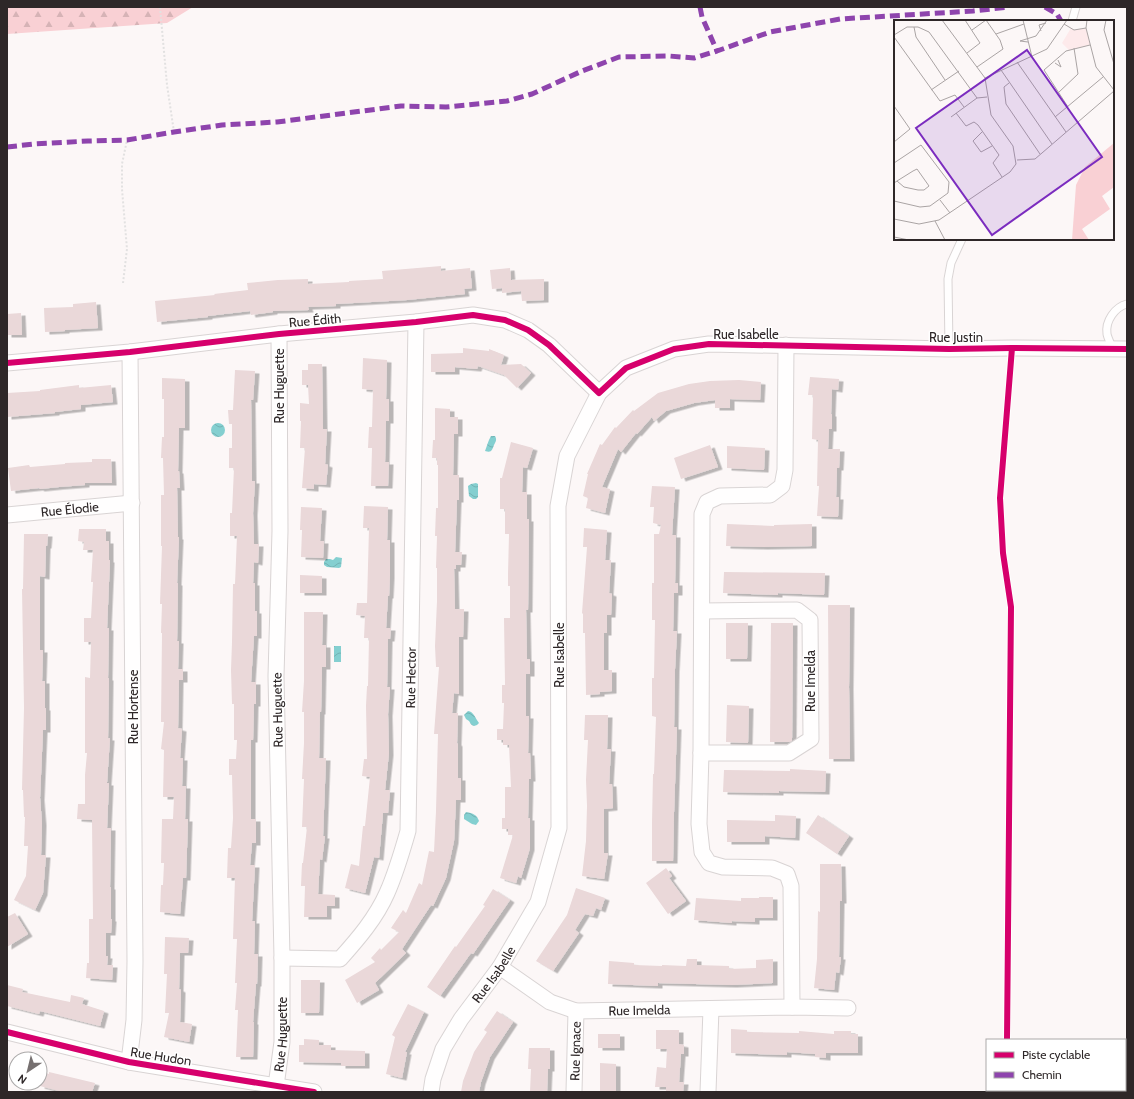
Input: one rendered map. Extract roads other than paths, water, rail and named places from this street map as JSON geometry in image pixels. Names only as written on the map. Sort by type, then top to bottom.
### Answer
[{"type":"street","name":"Rue Édith","points":[[7,363],[130,352],[279,334],[416,322],[473,315],[506,320],[528,330],[549,345],[599,392]]},
{"type":"street","name":"Rue Hector","points":[[282,958],[340,958],[369,924],[387,894],[400,862],[408,831],[416,322]]},
{"type":"street","name":"Rue Huguette","points":[[276,1086],[282,1042],[282,958],[276,676],[280,531],[279,334]]},
{"type":"street","name":"Rue Isabelle","points":[[430,1092],[443,1049],[461,1019],[500,967],[538,902],[560,828],[558,506],[567,456],[599,392],[626,368],[674,349],[709,344],[786,345]]},
{"type":"street","name":"Rue Justin","points":[[786,345],[949,349],[1120,349]]},
{"type":"street","points":[[786,345],[785,470],[782,486],[770,495],[720,496],[707,502],[702,514],[701,753],[699,824],[702,852],[709,863],[723,867],[772,868],[786,874],[791,886],[792,1007]]},
{"type":"street","name":"Rue Hortense","points":[[129,1062],[134,1020],[135,961],[130,352]]},
{"type":"street","name":"Rue Élodie","points":[[7,515],[132,503]]},
{"type":"street","name":"Rue Imelda","points":[[701,753],[789,753],[811,739],[810,620],[797,610],[702,611]]},
{"type":"street","name":"Rue Imelda","points":[[500,967],[550,1002],[576,1011],[792,1007],[848,1008]]},
{"type":"street","points":[[708,1092],[711,1009]]},
{"type":"street","name":"Rue Ignace","points":[[574,1092],[576,1011]]},
{"type":"street","name":"Rue Hudon","points":[[7,1032],[129,1062],[314,1092]]},
{"type":"lane","points":[[1072,20],[1076,7]]},
{"type":"lane","points":[[949,349],[948,279],[951,263],[962,240]]},
{"type":"lane","points":[[1120,349],[1107,333],[1108,322],[1122,305],[1127,304]]},
{"type":"water","points":[[218,423],[223,425],[225,430],[223,435],[218,437],[213,435],[211,430],[213,425]]},
{"type":"water","points":[[491,436],[495,436],[496,441],[491,451],[485,451],[488,442]]},
{"type":"water","points":[[476,483],[478,484],[478,497],[473,499],[469,496],[468,486]]},
{"type":"water","points":[[336,557],[342,558],[341,567],[327,567],[324,565],[326,559],[333,560]]},
{"type":"water","points":[[334,646],[341,646],[341,662],[334,662]]},
{"type":"water","points":[[468,711],[472,713],[479,723],[477,725],[472,725],[466,719],[464,715]]},
{"type":"water","points":[[466,812],[477,817],[479,821],[476,825],[464,819]]}]
